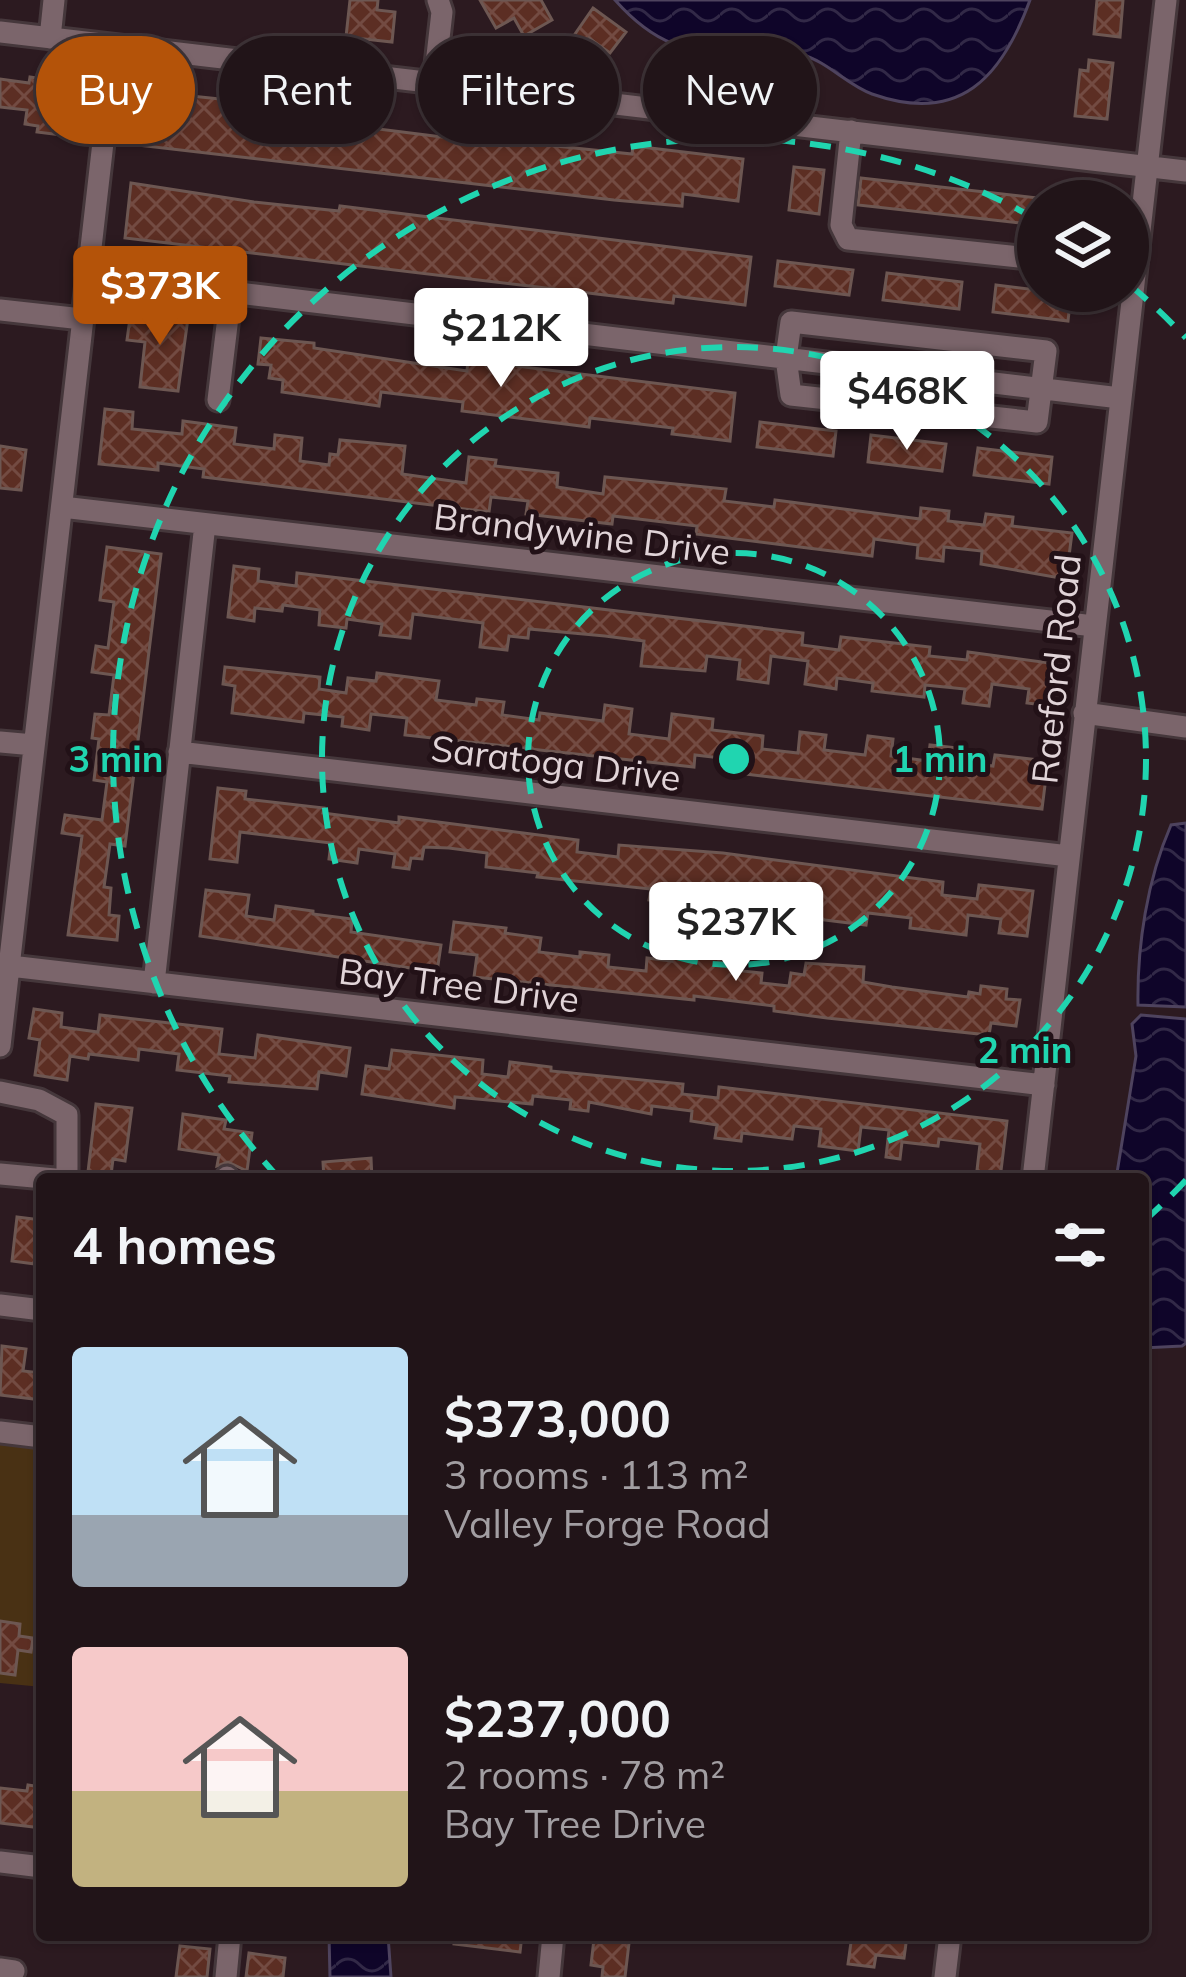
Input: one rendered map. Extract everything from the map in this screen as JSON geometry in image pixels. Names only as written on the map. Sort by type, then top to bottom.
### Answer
[{"type":"street","points":[[50,36],[54,0]]},
{"type":"street","points":[[438,0],[439,36]]},
{"type":"street","name":"Raeford Road","points":[[1144,180],[1166,0]]},
{"type":"street","points":[[0,32],[36,36]]},
{"type":"street","points":[[195,55],[418,80]]},
{"type":"street","points":[[619,104],[1186,170]]},
{"type":"street","points":[[851,131],[841,225],[848,239],[1017,257]]},
{"type":"street","points":[[0,1046],[102,144]]},
{"type":"street","points":[[87,274],[1120,398]]},
{"type":"street","points":[[218,400],[231,292]]},
{"type":"street","points":[[0,310],[82,319]]},
{"type":"street","name":"Raeford Road","points":[[1034,1173],[1127,312]]},
{"type":"street","points":[[791,322],[1046,351],[1042,388],[1037,422],[791,395],[786,358],[791,322]]},
{"type":"street","name":"Brandywine Drive","points":[[62,508],[1094,626]]},
{"type":"street","points":[[154,983],[205,524]]},
{"type":"street","points":[[1084,713],[1186,727]]},
{"type":"street","points":[[0,742],[34,745]]},
{"type":"street","name":"Saratoga Drive","points":[[179,752],[1069,856]]},
{"type":"street","name":"Bay Tree Drive","points":[[10,966],[1044,1085]]},
{"type":"street","points":[[0,1092],[39,1100],[67,1115],[67,1173]]},
{"type":"street","points":[[0,1174],[36,1177]]},
{"type":"street","points":[[0,1305],[36,1309]]},
{"type":"street","points":[[0,1432],[36,1436]]},
{"type":"street","points":[[0,1862],[36,1866]]},
{"type":"street","points":[[226,1977],[229,1941]]},
{"type":"street","points":[[549,1977],[552,1941]]},
{"type":"street","points":[[945,1977],[949,1941]]},
{"type":"shaded area","points":[[0,1426],[36,1429],[36,1686],[0,1683]]},
{"type":"water","points":[[615,0],[1030,0],[1006,52],[991,72],[973,88],[930,103],[903,102],[854,85],[817,61],[817,36],[658,36]]},
{"type":"water","points":[[1186,823],[1186,1007],[1138,1005],[1142,937],[1156,868],[1171,825]]},
{"type":"water","points":[[1141,1015],[1186,1019],[1186,1343],[1182,1346],[1149,1348],[1149,1173],[1117,1173],[1136,1056],[1132,1024]]},
{"type":"water","points":[[329,1941],[388,1941],[391,1977],[330,1977]]},
{"type":"building","points":[[350,0],[378,0],[377,10],[395,12],[393,36],[346,36]]},
{"type":"building","points":[[480,0],[541,0],[552,20],[524,36],[514,18],[496,28]]},
{"type":"building","points":[[1097,0],[1123,0],[1120,37],[1094,34]]},
{"type":"building","points":[[593,8],[626,32],[619,41],[619,36],[574,36]]},
{"type":"building","points":[[1089,60],[1113,63],[1107,119],[1075,116],[1080,70],[1088,71]]},
{"type":"building","points":[[30,77],[36,78],[36,126],[25,124],[27,110],[0,107],[0,79],[29,83]]},
{"type":"building","points":[[195,96],[219,99],[219,144],[394,144],[394,131],[418,134],[418,144],[537,144],[632,154],[633,146],[743,159],[738,201],[683,194],[682,206],[137,145],[195,144]]},
{"type":"building","points":[[794,167],[824,170],[819,214],[789,210]]},
{"type":"building","points":[[861,178],[1017,196],[1017,223],[858,205]]},
{"type":"building","points":[[131,183],[254,202],[339,211],[340,206],[751,257],[745,305],[674,296],[673,303],[125,238]]},
{"type":"building","points":[[778,261],[853,270],[849,295],[775,286]]},
{"type":"building","points":[[887,273],[962,282],[959,309],[883,300]]},
{"type":"building","points":[[996,285],[1017,288],[1017,312],[1069,312],[1068,321],[993,312]]},
{"type":"building","points":[[131,311],[188,318],[178,391],[140,387],[145,342],[127,340]]},
{"type":"building","points":[[261,338],[467,371],[468,360],[735,393],[730,441],[590,418],[589,427],[462,411],[463,402],[381,392],[379,406],[282,392],[283,380],[269,378],[271,365],[258,364]]},
{"type":"building","points":[[105,409],[133,412],[132,429],[182,434],[183,421],[236,428],[234,444],[274,449],[275,435],[302,438],[300,461],[329,465],[330,454],[338,455],[340,440],[405,446],[402,474],[466,483],[469,457],[496,460],[495,466],[558,473],[557,487],[603,494],[605,477],[726,489],[724,501],[774,507],[775,500],[920,519],[921,508],[949,511],[948,521],[984,525],[986,514],[1013,517],[1012,526],[1072,533],[1066,579],[981,564],[982,551],[944,547],[943,561],[917,558],[918,545],[874,539],[872,556],[696,534],[697,526],[613,516],[612,524],[526,514],[528,501],[491,497],[489,512],[203,477],[204,469],[158,463],[158,470],[99,464]]},
{"type":"building","points":[[760,422],[836,431],[833,456],[757,447]]},
{"type":"building","points":[[871,435],[946,444],[942,471],[868,462]]},
{"type":"building","points":[[0,446],[26,450],[21,490],[0,488]]},
{"type":"building","points":[[978,448],[1052,457],[1049,484],[974,475]]},
{"type":"building","points":[[107,547],[161,554],[125,846],[110,844],[104,887],[111,888],[109,915],[119,916],[117,940],[68,935],[82,836],[62,833],[65,815],[102,820],[107,782],[94,780],[99,739],[92,738],[95,714],[109,715],[114,675],[92,672],[96,646],[108,648],[114,602],[100,600]]},
{"type":"building","points":[[234,566],[259,569],[258,581],[296,586],[297,573],[803,633],[802,645],[839,650],[841,637],[930,647],[929,656],[967,660],[968,652],[1057,664],[1052,706],[1027,703],[1029,689],[992,684],[989,706],[963,703],[965,689],[925,685],[924,697],[872,691],[873,683],[837,678],[836,689],[805,684],[808,661],[771,656],[768,683],[738,679],[740,660],[707,656],[705,671],[641,666],[644,641],[605,636],[529,629],[528,638],[509,636],[507,650],[480,647],[483,623],[413,614],[410,638],[380,635],[382,624],[347,619],[346,628],[319,625],[320,610],[283,605],[282,611],[255,608],[254,621],[228,617]]},
{"type":"building","points":[[225,667],[320,677],[319,689],[346,693],[348,678],[376,681],[377,673],[439,681],[436,700],[476,705],[477,699],[504,702],[502,715],[539,720],[540,713],[603,721],[605,705],[632,709],[629,734],[669,739],[672,714],[713,719],[712,730],[763,736],[762,749],[798,753],[800,732],[826,735],[824,750],[865,755],[868,736],[893,739],[891,756],[928,761],[930,745],[958,748],[957,762],[993,766],[995,755],[1048,761],[1042,809],[728,772],[730,759],[695,755],[694,767],[405,735],[407,718],[371,714],[369,730],[342,726],[343,717],[304,713],[303,722],[232,713],[235,686],[223,684]]},
{"type":"building","points":[[218,788],[246,791],[245,799],[324,808],[323,813],[399,823],[399,817],[578,840],[577,852],[618,857],[619,845],[723,853],[943,882],[942,895],[977,899],[979,885],[1033,891],[1027,936],[999,933],[1001,919],[968,915],[966,935],[910,928],[911,918],[868,913],[866,925],[808,918],[810,904],[783,900],[784,896],[703,886],[703,893],[687,891],[686,905],[649,900],[651,889],[486,867],[487,853],[449,848],[424,847],[422,859],[411,858],[409,869],[393,867],[395,854],[359,849],[357,863],[329,859],[331,843],[240,832],[237,862],[210,859]]},
{"type":"building","points":[[206,890],[249,895],[246,916],[274,920],[276,906],[313,911],[352,919],[351,932],[441,945],[437,972],[200,936]]},
{"type":"building","points":[[454,922],[541,938],[539,952],[609,955],[608,967],[646,971],[647,958],[672,961],[673,948],[709,952],[710,948],[735,951],[733,970],[762,973],[761,983],[789,986],[791,973],[804,975],[806,963],[864,967],[863,982],[968,997],[969,992],[980,994],[981,986],[1007,989],[1006,999],[1020,1000],[1016,1026],[991,1023],[989,1035],[774,1011],[774,1006],[694,996],[694,1000],[474,977],[477,955],[450,952]]},
{"type":"building","points":[[34,1009],[62,1013],[61,1027],[98,1032],[100,1015],[222,1029],[219,1054],[255,1058],[258,1035],[350,1048],[346,1076],[319,1072],[317,1089],[229,1082],[230,1076],[177,1070],[179,1054],[139,1049],[138,1060],[70,1056],[67,1080],[35,1075],[40,1040],[29,1038]]},
{"type":"building","points":[[392,1050],[483,1060],[482,1074],[508,1077],[510,1062],[551,1067],[551,1071],[683,1084],[682,1094],[718,1098],[719,1087],[1007,1121],[1001,1173],[977,1173],[980,1144],[939,1139],[938,1146],[902,1142],[900,1159],[886,1157],[889,1130],[861,1127],[858,1151],[819,1146],[821,1129],[794,1126],[792,1139],[742,1133],[741,1141],[715,1138],[717,1125],[691,1121],[692,1111],[652,1106],[651,1114],[589,1102],[588,1111],[570,1109],[571,1100],[533,1096],[532,1104],[455,1097],[454,1108],[362,1094],[366,1066],[389,1069]]},
{"type":"building","points":[[96,1104],[132,1108],[125,1161],[113,1159],[111,1173],[88,1172]]},
{"type":"building","points":[[183,1114],[226,1120],[224,1129],[252,1133],[247,1171],[228,1162],[217,1166],[219,1155],[179,1149]]},
{"type":"building","points":[[371,1158],[372,1173],[324,1173],[323,1162]]},
{"type":"building","points":[[17,1217],[36,1219],[35,1264],[12,1261]]},
{"type":"building","points":[[2,1346],[26,1349],[23,1371],[36,1372],[36,1399],[0,1395]]},
{"type":"building","points":[[0,1621],[20,1624],[19,1636],[33,1638],[31,1652],[18,1650],[15,1675],[0,1673]]},
{"type":"building","points":[[28,1785],[36,1786],[36,1827],[0,1823],[0,1788],[27,1791]]},
{"type":"building","points":[[454,1941],[521,1941],[520,1952]]},
{"type":"building","points":[[594,1941],[629,1943],[625,1977],[602,1977],[603,1967],[591,1965]]},
{"type":"building","points":[[851,1941],[906,1941],[904,1958],[876,1955],[874,1967],[848,1964]]},
{"type":"building","points":[[180,1946],[210,1949],[207,1977],[176,1977]]},
{"type":"building","points":[[249,1953],[285,1958],[283,1977],[246,1977]]}]
